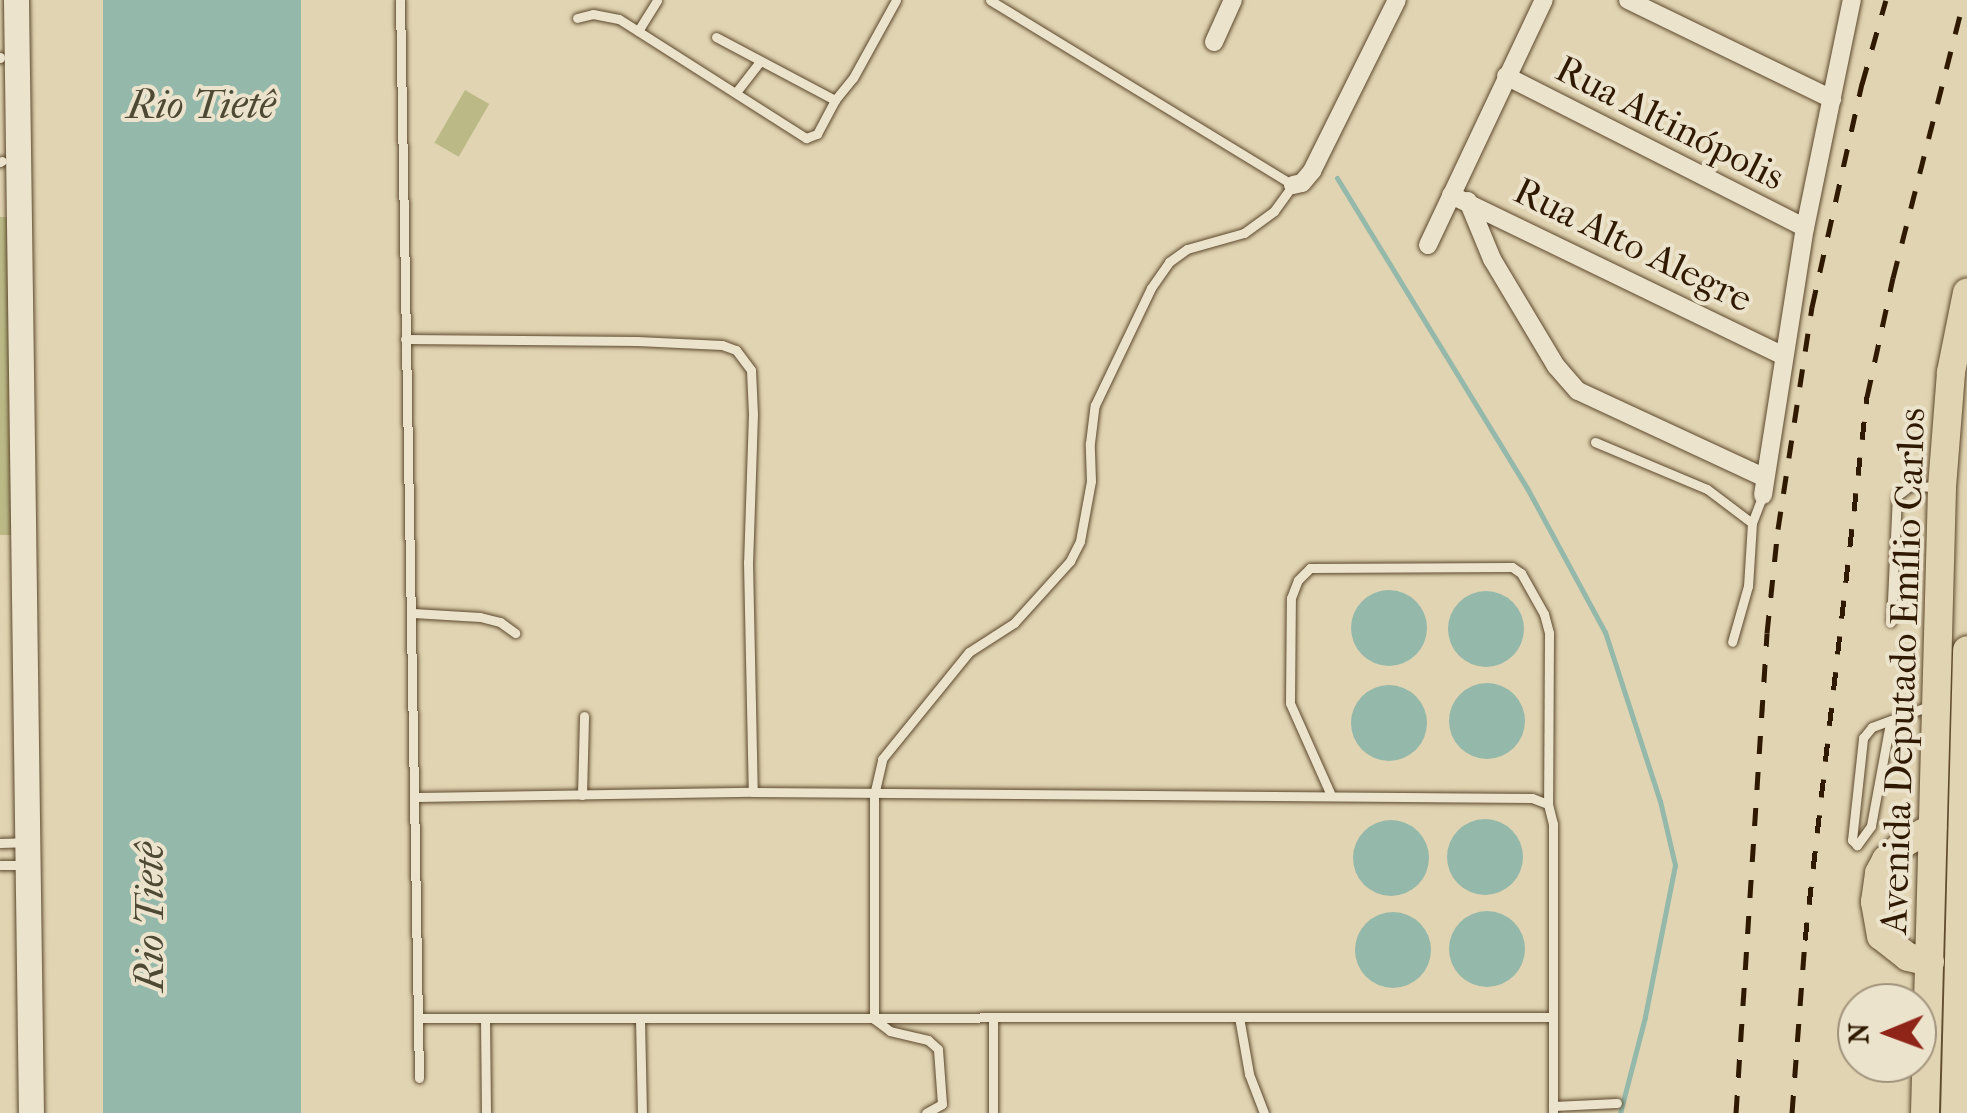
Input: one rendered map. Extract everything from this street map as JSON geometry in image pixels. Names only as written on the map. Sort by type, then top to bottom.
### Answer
[{"type":"main road","points":[[11,10],[0,58],[1,162],[18,190]]},
{"type":"main road","points":[[11,10],[26,484],[17,850],[31,1113]]},
{"type":"main road","name":"Avenida Deputado Emílio Carlos","points":[[1925,1113],[1942,488],[1967,293]]},
{"type":"main road","name":"Avenida Deputado Emílio Carlos","points":[[1955,1113],[1963,964],[1967,650]]},
{"type":"main road","points":[[1930,962],[1908,956],[1880,936],[1874,902],[1886,860],[1906,842],[1932,828]]},
{"type":"street","points":[[1214,42],[1233,0]]},
{"type":"street","points":[[1293,185],[1302,183],[1312,171],[1397,0]]},
{"type":"street","points":[[1428,245],[1460,198],[1506,76],[1544,0]]},
{"type":"street","points":[[1628,0],[1832,99]]},
{"type":"street","points":[[1460,198],[1556,366],[1578,392],[1764,486],[1805,228],[1852,0]]},
{"type":"street","name":"Rua Altinópolis","points":[[1506,76],[1805,228]]},
{"type":"street","name":"Rua Alto Alegre","points":[[1460,198],[1784,356]]},
{"type":"street","points":[[1930,962],[1963,964]]},
{"type":"lane","points":[[400,0],[404,339],[417,797],[418,1078]]},
{"type":"lane","points":[[638,31],[657,0]]},
{"type":"lane","points":[[578,18],[604,16],[638,31],[737,90],[806,138],[817,134],[896,0]]},
{"type":"lane","points":[[874,1019],[874,795],[882,759],[970,652],[1014,623],[1070,561],[1080,541],[1092,481],[1095,405],[1151,288],[1170,262],[1186,249],[1230,238],[1259,222],[1293,185],[990,0]]},
{"type":"lane","points":[[716,38],[835,100]]},
{"type":"lane","points":[[737,90],[760,62]]},
{"type":"lane","points":[[404,339],[637,341],[722,344],[736,350],[750,370],[753,414],[748,562],[753,792]]},
{"type":"lane","points":[[1595,442],[1706,490],[1752,522]]},
{"type":"lane","points":[[1732,642],[1748,586],[1752,522],[1764,486]]},
{"type":"lane","points":[[1891,622],[1897,496],[1910,486],[1942,488]]},
{"type":"lane","points":[[1330,793],[1290,702],[1291,598],[1298,580],[1310,568],[1512,567],[1520,573],[1544,614],[1549,634],[1548,804],[1554,862],[1552,1109],[1617,1103]]},
{"type":"lane","points":[[413,612],[480,617],[500,622],[515,633]]},
{"type":"lane","points":[[1890,723],[1871,826],[1857,846],[1852,840],[1860,746],[1872,727],[1936,702]]},
{"type":"lane","points":[[582,794],[584,716]]},
{"type":"lane","points":[[417,797],[753,792],[1330,793],[1504,795],[1548,804]]},
{"type":"lane","points":[[0,865],[17,850]]},
{"type":"lane","points":[[418,1018],[1552,1016]]},
{"type":"lane","points":[[1239,1017],[1249,1074],[1264,1113]]},
{"type":"lane","points":[[485,1018],[486,1113]]},
{"type":"lane","points":[[993,1018],[994,1113]]},
{"type":"lane","points":[[640,1019],[642,1113]]},
{"type":"lane","points":[[874,1019],[890,1032],[928,1040],[938,1049],[942,1104],[926,1113]]},
{"type":"shaded area","points":[[465,90],[489,104],[459,157],[434,143]]},
{"type":"shaded area","points":[[0,217],[7,217],[12,535],[0,535]]},
{"type":"water","name":"Rio Tietê","points":[[103,0],[301,0],[301,1113],[103,1113]]},
{"type":"water","points":[[1389,590],[1416,601],[1427,628],[1416,655],[1389,666],[1362,655],[1351,628],[1362,601]]},
{"type":"water","points":[[1486,591],[1513,602],[1524,629],[1513,656],[1486,667],[1459,656],[1448,629],[1459,602]]},
{"type":"water","points":[[1487,683],[1514,694],[1525,721],[1514,748],[1487,759],[1460,748],[1449,721],[1460,694]]},
{"type":"water","points":[[1389,685],[1416,696],[1427,723],[1416,750],[1389,761],[1362,750],[1351,723],[1362,696]]},
{"type":"water","points":[[1485,819],[1512,830],[1523,857],[1512,884],[1485,895],[1458,884],[1447,857],[1458,830]]},
{"type":"water","points":[[1391,820],[1418,831],[1429,858],[1418,885],[1391,896],[1364,885],[1353,858],[1364,831]]},
{"type":"water","points":[[1487,911],[1514,922],[1525,949],[1514,976],[1487,987],[1460,976],[1449,949],[1460,922]]},
{"type":"water","points":[[1393,912],[1420,923],[1431,950],[1420,977],[1393,988],[1366,977],[1355,950],[1366,923]]},
{"type":"waterway","points":[[1337,178],[1527,488],[1605,632],[1660,801],[1675,865],[1645,1017],[1620,1113]]},
{"type":"railway","points":[[1736,1113],[1767,633],[1778,529],[1812,307],[1862,84],[1886,0]]},
{"type":"railway","points":[[1792,1113],[1805,940],[1867,397],[1964,0]]}]
